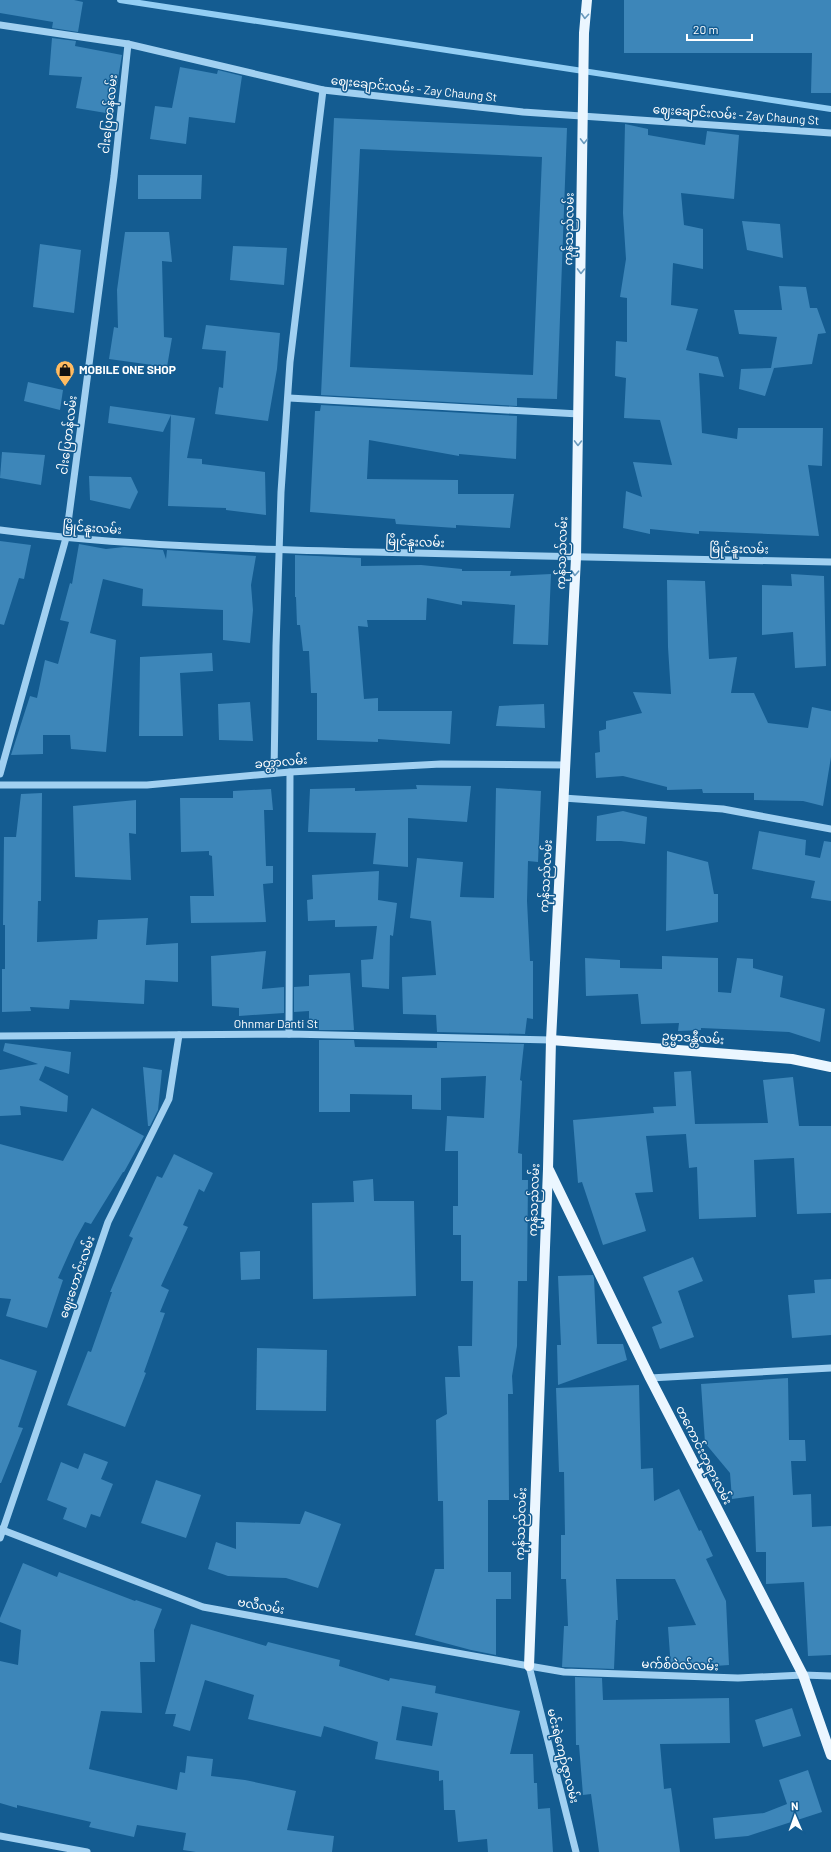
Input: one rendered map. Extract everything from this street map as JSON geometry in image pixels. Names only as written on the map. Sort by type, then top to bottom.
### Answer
[{"type":"main road","name":"ကုန်သည်လမ်း","points":[[529,1666],[548,1169],[551,1040],[576,558],[584,115],[584,33],[586,0]]},
{"type":"main road","name":"ဥမ္မာဒန္တီလမ်း","points":[[551,1040],[792,1059],[831,1067]]},
{"type":"main road","name":"တကောင်းဘုရားလမ်း","points":[[548,1169],[650,1378],[804,1675],[831,1755]]},
{"type":"street","name":"ဈေးချောင်းလမ်း - Zay Chaung St","points":[[0,25],[128,44],[322,90],[523,112],[831,133]]},
{"type":"street","name":"ငါးပြေတန်လမ်း","points":[[0,774],[66,538],[114,176],[128,44]]},
{"type":"street","points":[[274,773],[282,492],[289,398],[290,362],[322,90]]},
{"type":"street","points":[[289,398],[579,414]]},
{"type":"street","name":"မြိုင်နူးလမ်း","points":[[0,530],[66,538],[280,550],[576,558],[831,562]]},
{"type":"street","name":"ခတ္တာလမ်း","points":[[0,785],[147,785],[274,773],[441,764],[565,765]]},
{"type":"street","points":[[289,1034],[290,772]]},
{"type":"street","points":[[563,798],[723,809],[831,829]]},
{"type":"street","name":"Ohnmar Danti St","points":[[0,1036],[289,1034],[551,1040]]},
{"type":"street","name":"ဈေးဟောင်းလမ်း","points":[[0,1538],[1,1529],[108,1222],[169,1099],[178,1035]]},
{"type":"street","points":[[650,1378],[831,1368]]},
{"type":"street","name":"ဗလီလမ်း","points":[[1,1529],[203,1607],[529,1666]]},
{"type":"street","name":"မက်စ်ဝဲလ်လမ်း","points":[[529,1666],[564,1672],[738,1678],[804,1675],[831,1676]]},
{"type":"street","name":"မင်းရဲကျော်ဇွာလမ်း","points":[[529,1666],[576,1852]]},
{"type":"street","points":[[0,1836],[87,1852]]},
{"type":"building","points":[[0,0],[74,0],[83,2],[78,32],[52,28],[53,22],[0,13]]},
{"type":"building","points":[[624,0],[831,0],[831,93],[811,93],[812,53],[624,53]]},
{"type":"building","points":[[52,38],[76,41],[75,46],[122,55],[112,114],[76,108],[82,77],[49,75]]},
{"type":"building","points":[[180,67],[217,74],[218,70],[242,76],[235,123],[189,117],[186,144],[150,139],[155,106],[172,108]]},
{"type":"building","points":[[334,118],[567,128],[557,399],[517,398],[517,406],[321,395]],"holes":[[[360,149],[542,157],[533,375],[350,367]]]},
{"type":"building","points":[[625,124],[648,129],[648,135],[705,145],[707,131],[739,135],[734,199],[681,193],[684,225],[703,229],[703,269],[673,263],[671,305],[698,309],[686,350],[718,357],[724,377],[699,373],[702,433],[737,439],[738,428],[823,428],[822,466],[808,465],[819,536],[699,531],[699,534],[650,529],[650,534],[623,528],[626,491],[642,497],[633,462],[672,465],[660,420],[624,418],[626,378],[615,376],[616,341],[627,342],[627,298],[620,297],[626,259],[623,213]]},
{"type":"building","points":[[138,175],[202,175],[201,199],[138,199]]},
{"type":"building","points":[[742,221],[780,224],[783,258],[747,250]]},
{"type":"building","points":[[125,232],[169,232],[172,262],[162,261],[164,337],[172,338],[167,367],[109,359],[114,327],[118,328],[117,290]]},
{"type":"building","points":[[40,244],[81,250],[74,313],[33,307]]},
{"type":"building","points":[[233,246],[287,248],[284,285],[230,280]]},
{"type":"building","points":[[779,286],[806,287],[810,308],[817,308],[826,333],[818,334],[812,364],[774,368],[765,396],[739,389],[741,369],[771,368],[777,337],[739,334],[734,310],[782,310]]},
{"type":"building","points":[[206,325],[280,333],[277,369],[268,421],[215,414],[219,387],[223,388],[226,351],[202,349]]},
{"type":"building","points":[[28,382],[63,390],[60,410],[24,401]]},
{"type":"building","points":[[321,405],[517,416],[516,459],[459,454],[459,456],[369,440],[367,479],[458,480],[458,494],[514,494],[510,528],[456,525],[456,528],[396,524],[395,519],[310,512],[315,411],[320,411]]},
{"type":"building","points":[[110,406],[195,418],[187,458],[202,459],[202,464],[265,472],[266,515],[226,510],[226,508],[168,506],[171,415],[163,432],[108,423]]},
{"type":"building","points":[[2,452],[45,455],[41,485],[0,478]]},
{"type":"building","points":[[89,476],[131,477],[138,492],[130,509],[90,500]]},
{"type":"building","points":[[0,541],[31,545],[24,579],[19,578],[4,625],[0,624]]},
{"type":"building","points":[[79,544],[106,549],[124,547],[163,550],[166,559],[167,550],[256,556],[251,585],[253,610],[250,643],[223,640],[223,610],[142,606],[143,589],[103,579],[90,633],[116,640],[106,752],[71,749],[70,735],[43,735],[43,754],[11,755],[30,696],[37,698],[45,660],[58,664],[69,622],[60,620],[70,583],[72,584]]},
{"type":"building","points":[[295,555],[361,558],[361,566],[421,565],[462,569],[462,571],[511,571],[510,576],[551,574],[548,645],[513,644],[515,605],[462,601],[462,605],[427,598],[426,620],[367,620],[368,627],[358,626],[364,699],[378,698],[378,711],[452,711],[450,744],[378,739],[378,742],[317,740],[317,693],[311,693],[309,651],[303,651],[300,625],[297,625]]},
{"type":"building","points":[[791,574],[824,576],[826,666],[795,668],[793,632],[762,635],[762,585],[792,586]]},
{"type":"building","points":[[667,580],[705,581],[709,659],[737,657],[731,693],[754,693],[768,723],[808,728],[812,707],[831,711],[831,757],[823,806],[803,801],[754,800],[754,793],[703,793],[702,789],[667,790],[667,787],[623,776],[596,778],[595,753],[600,752],[599,731],[606,729],[606,721],[642,713],[633,692],[671,694],[668,647]]},
{"type":"building","points":[[212,653],[213,671],[180,673],[183,736],[139,736],[140,657]]},
{"type":"building","points":[[250,702],[253,741],[219,740],[218,704]]},
{"type":"building","points":[[544,704],[545,728],[496,726],[499,706]]},
{"type":"building","points":[[416,785],[471,786],[467,822],[408,818],[408,867],[373,864],[376,833],[308,832],[310,789],[355,788],[355,791],[417,789]]},
{"type":"building","points":[[496,788],[541,791],[538,862],[528,861],[527,901],[530,961],[533,961],[533,1019],[527,1018],[525,1034],[437,1032],[436,1015],[403,1014],[402,977],[436,975],[431,921],[410,918],[417,858],[463,862],[460,897],[494,898]]},
{"type":"building","points":[[271,789],[273,810],[264,810],[266,866],[273,866],[273,883],[263,884],[266,922],[191,923],[190,896],[214,896],[212,856],[209,855],[209,851],[181,852],[180,798],[233,798],[233,791]]},
{"type":"building","points":[[42,793],[41,901],[38,901],[37,942],[97,939],[98,920],[148,918],[146,945],[178,943],[178,982],[145,980],[144,1004],[70,1000],[69,1009],[30,1007],[31,1011],[2,1012],[2,969],[5,969],[5,925],[3,925],[4,837],[16,837],[21,794]]},
{"type":"building","points":[[136,800],[136,834],[129,833],[131,880],[75,877],[73,806]]},
{"type":"building","points":[[623,811],[647,817],[645,844],[621,841],[596,841],[597,816]]},
{"type":"building","points":[[759,831],[806,840],[805,855],[820,858],[824,841],[831,842],[831,901],[811,898],[815,881],[752,869]]},
{"type":"building","points":[[667,851],[708,862],[714,894],[718,894],[718,922],[666,931]]},
{"type":"building","points":[[379,871],[378,900],[397,903],[393,936],[390,935],[389,989],[362,987],[361,960],[373,959],[377,926],[335,927],[335,920],[308,921],[307,900],[313,899],[312,875]]},
{"type":"building","points":[[266,951],[262,989],[284,987],[284,1013],[239,1016],[239,1008],[212,1006],[211,956]]},
{"type":"building","points":[[662,956],[718,958],[718,992],[731,993],[737,958],[753,959],[753,968],[783,976],[780,997],[825,1009],[820,1042],[789,1032],[701,1028],[701,1030],[678,1031],[679,1023],[641,1024],[638,994],[586,996],[585,958],[620,960],[620,968],[662,969]]},
{"type":"building","points":[[350,973],[354,1030],[319,1030],[319,1020],[309,1020],[309,1011],[294,1012],[294,987],[309,986],[309,975]]},
{"type":"building","points":[[319,1040],[354,1040],[355,1047],[437,1048],[437,1042],[524,1044],[520,1080],[522,1081],[518,1153],[522,1154],[522,1180],[528,1180],[527,1281],[518,1281],[517,1346],[512,1376],[513,1394],[508,1394],[509,1500],[488,1500],[488,1572],[511,1572],[511,1599],[496,1599],[496,1655],[415,1635],[435,1569],[444,1569],[443,1501],[438,1501],[436,1420],[447,1414],[445,1377],[460,1377],[458,1346],[472,1346],[473,1281],[461,1281],[461,1235],[453,1235],[453,1206],[458,1206],[458,1151],[445,1151],[447,1116],[484,1118],[486,1076],[441,1078],[441,1110],[412,1109],[412,1095],[350,1094],[350,1112],[319,1112]]},
{"type":"building","points":[[5,1043],[71,1052],[69,1074],[45,1066],[39,1080],[68,1096],[67,1112],[20,1106],[21,1115],[0,1116],[0,1070],[38,1064],[3,1051]]},
{"type":"building","points":[[143,1067],[162,1070],[158,1110],[150,1126],[148,1126]]},
{"type":"building","points":[[691,1071],[695,1124],[768,1123],[763,1080],[793,1077],[799,1126],[831,1126],[831,1213],[797,1214],[794,1158],[754,1160],[756,1217],[699,1219],[697,1167],[689,1168],[686,1134],[646,1136],[653,1192],[635,1193],[646,1231],[603,1245],[582,1182],[578,1183],[573,1120],[654,1113],[653,1107],[676,1106],[674,1072]]},
{"type":"building","points":[[92,1108],[144,1136],[124,1172],[91,1224],[85,1222],[75,1240],[58,1278],[63,1280],[47,1328],[6,1316],[11,1299],[0,1298],[0,1144],[63,1161]]},
{"type":"building","points":[[174,1154],[213,1173],[204,1192],[199,1189],[183,1225],[188,1227],[161,1286],[169,1290],[160,1312],[165,1313],[144,1372],[146,1373],[125,1427],[67,1405],[88,1351],[91,1352],[112,1292],[110,1292],[133,1238],[129,1236],[157,1176],[162,1178]]},
{"type":"building","points":[[373,1179],[374,1201],[414,1201],[416,1296],[313,1299],[312,1203],[354,1202],[353,1181]]},
{"type":"building","points":[[260,1251],[260,1279],[241,1280],[240,1252]]},
{"type":"building","points":[[693,1257],[703,1281],[678,1291],[694,1337],[660,1349],[652,1327],[662,1323],[643,1277]]},
{"type":"building","points":[[593,1275],[597,1344],[623,1344],[627,1360],[558,1385],[557,1345],[561,1345],[558,1276]]},
{"type":"building","points":[[831,1279],[831,1335],[792,1338],[788,1295],[815,1293],[814,1280]]},
{"type":"building","points":[[257,1348],[327,1350],[326,1411],[256,1410]]},
{"type":"building","points":[[0,1359],[37,1371],[18,1427],[23,1428],[1,1483],[0,1483]]},
{"type":"building","points":[[788,1378],[789,1440],[805,1440],[806,1461],[791,1461],[793,1495],[811,1494],[812,1527],[831,1526],[831,1655],[808,1656],[804,1582],[766,1584],[766,1552],[756,1552],[754,1496],[732,1499],[730,1473],[705,1443],[701,1384]]},
{"type":"building","points":[[639,1385],[641,1469],[653,1468],[654,1501],[679,1489],[713,1556],[706,1559],[726,1601],[729,1665],[671,1669],[668,1627],[696,1625],[675,1579],[616,1579],[618,1620],[616,1620],[614,1669],[562,1667],[564,1626],[568,1626],[566,1579],[561,1579],[561,1535],[565,1535],[564,1472],[559,1472],[556,1388]]},
{"type":"building","points":[[84,1453],[108,1462],[101,1479],[113,1484],[100,1517],[91,1514],[86,1528],[63,1519],[67,1508],[47,1500],[61,1462],[78,1469]]},
{"type":"building","points":[[156,1480],[201,1495],[186,1538],[141,1523]]},
{"type":"building","points":[[305,1511],[341,1524],[318,1588],[286,1578],[228,1576],[208,1569],[216,1542],[236,1549],[236,1522],[300,1524]]},
{"type":"building","points":[[23,1563],[57,1577],[59,1572],[135,1601],[136,1600],[162,1609],[154,1630],[155,1662],[140,1662],[142,1713],[101,1711],[89,1769],[177,1790],[180,1772],[185,1773],[187,1756],[213,1759],[211,1776],[245,1780],[296,1791],[287,1830],[334,1836],[332,1852],[196,1852],[183,1850],[186,1833],[137,1825],[134,1837],[89,1827],[91,1822],[17,1805],[17,1808],[0,1803],[0,1661],[18,1665],[21,1630],[0,1622],[0,1618]]},
{"type":"building","points":[[191,1624],[266,1646],[268,1642],[340,1660],[339,1666],[389,1681],[390,1678],[436,1686],[435,1693],[520,1711],[510,1754],[533,1754],[534,1783],[537,1783],[538,1809],[550,1808],[553,1852],[488,1852],[487,1839],[458,1842],[455,1810],[444,1810],[443,1780],[439,1781],[439,1771],[375,1759],[378,1742],[324,1726],[321,1737],[248,1719],[254,1695],[205,1680],[190,1731],[173,1726],[176,1714],[165,1714]],"holes":[[[402,1706],[438,1713],[432,1746],[396,1740]]]},
{"type":"building","points":[[575,1677],[602,1678],[603,1700],[729,1698],[730,1743],[660,1744],[664,1789],[671,1788],[680,1852],[599,1852],[591,1794],[583,1795],[579,1745],[576,1745]]},
{"type":"building","points":[[792,1708],[801,1736],[763,1747],[755,1720]]},
{"type":"building","points":[[808,1770],[822,1812],[748,1836],[715,1839],[713,1818],[764,1813],[787,1804],[779,1780]]},
{"type":"waterway","points":[[120,0],[831,109]]},
{"type":"place","name":"MOBILE ONE SHOP","points":[[65,387]]}]
